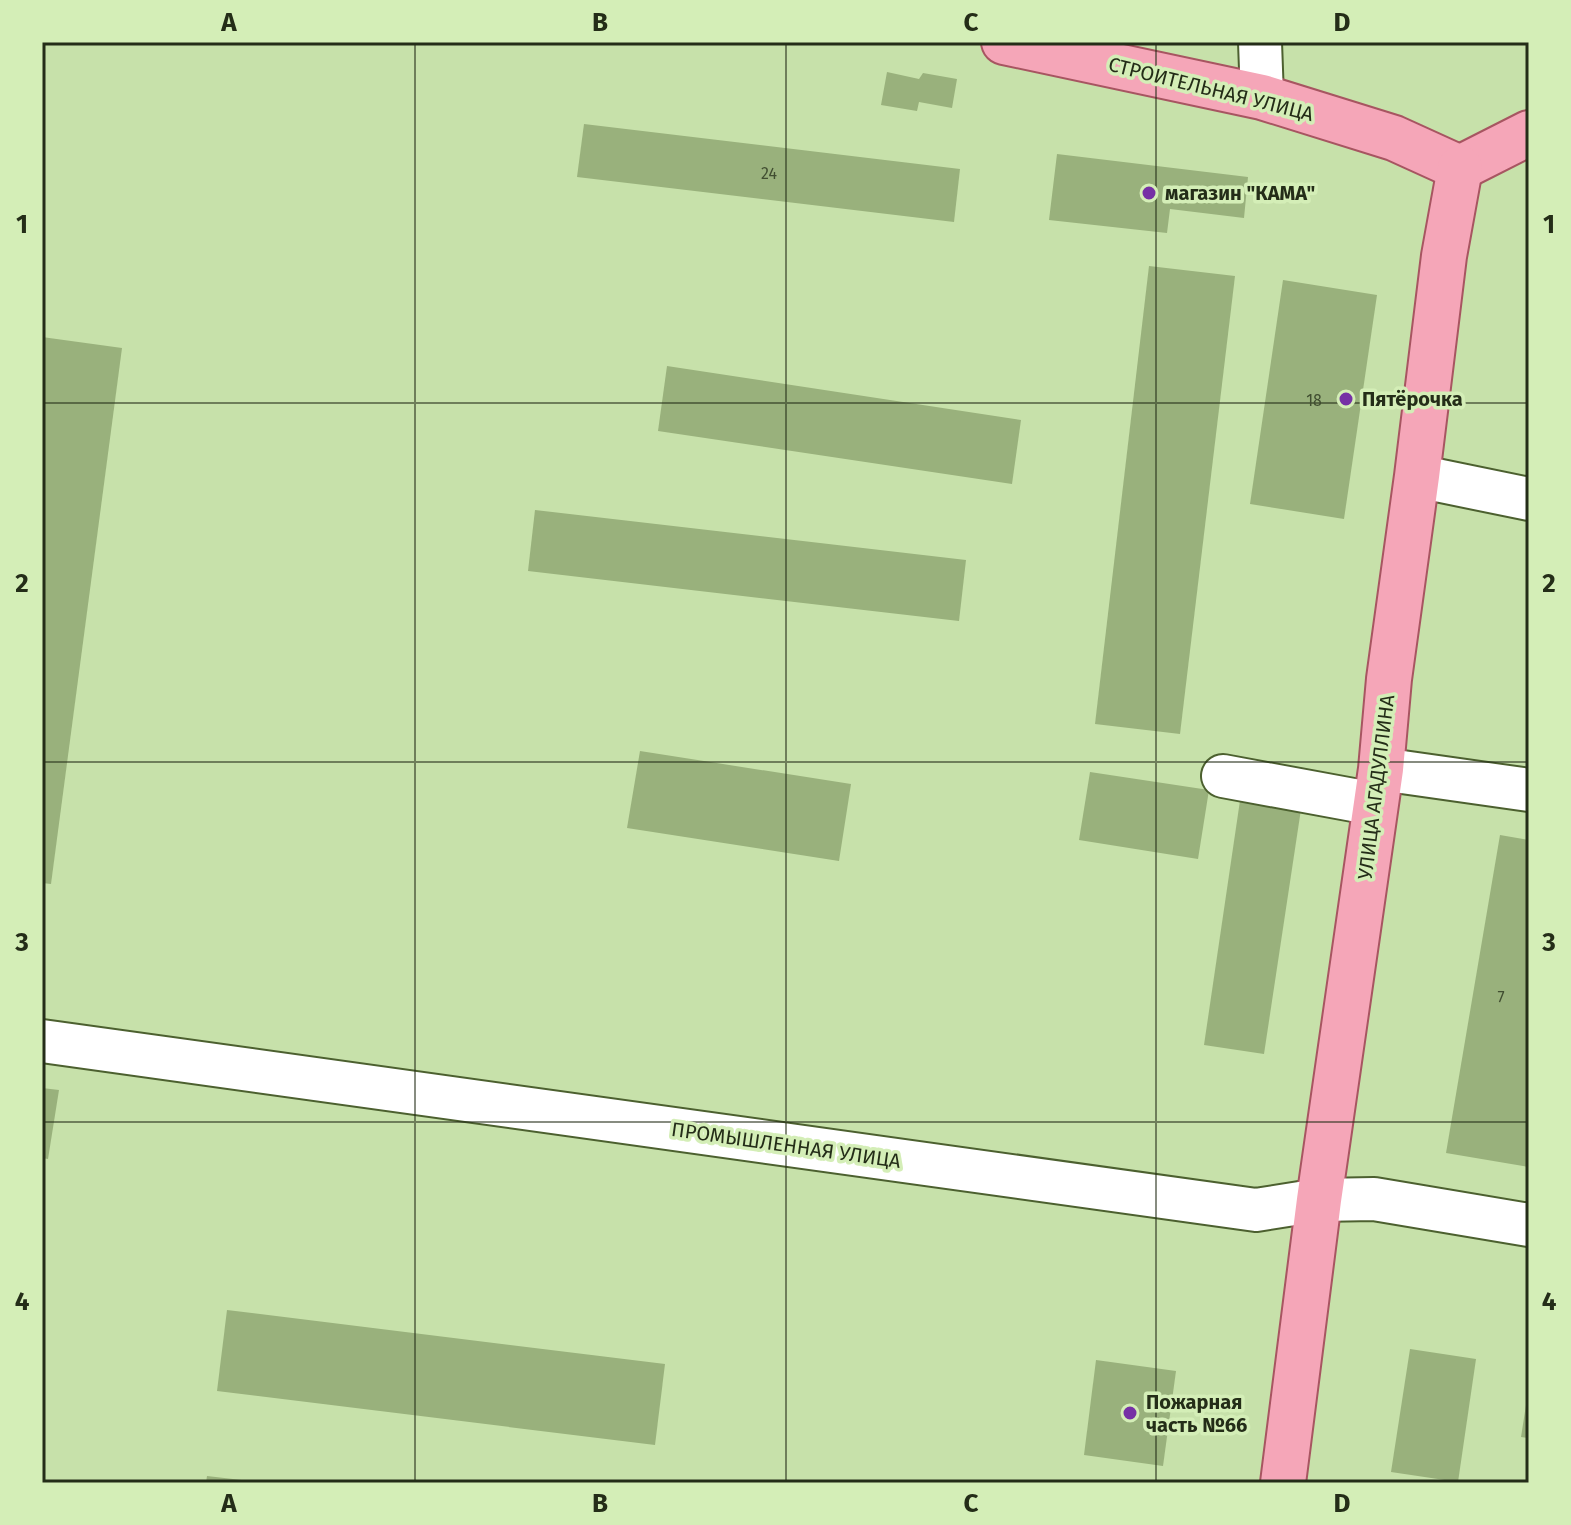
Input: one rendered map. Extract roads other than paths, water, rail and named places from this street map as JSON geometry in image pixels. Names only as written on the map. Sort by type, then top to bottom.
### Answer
[{"type":"main road","name":"СТРОИТЕЛЬНАЯ УЛИЦА","points":[[1004,42],[1262,97],[1394,138],[1460,168]]},
{"type":"main road","points":[[1460,168],[1529,133]]},
{"type":"main road","name":"УЛИЦА АГАДУЛЛИНА","points":[[1283,1483],[1319,1200],[1378,787],[1389,679],[1444,256],[1460,168]]},
{"type":"street","points":[[1260,42],[1262,97]]},
{"type":"street","points":[[1417,476],[1529,499]]},
{"type":"street","points":[[1223,776],[1378,787],[1529,790]]},
{"type":"street","name":"ПРОМЫШЛЕННАЯ УЛИЦА","points":[[42,1041],[1256,1210],[1319,1200],[1374,1199],[1529,1225]]},
{"type":"place","name":"магазин \"КАМА\"","points":[[1149,193]]},
{"type":"place","name":"Пятёрочка","points":[[1346,399]]},
{"type":"place","name":"Пожарная часть №66","points":[[1130,1413]]}]
